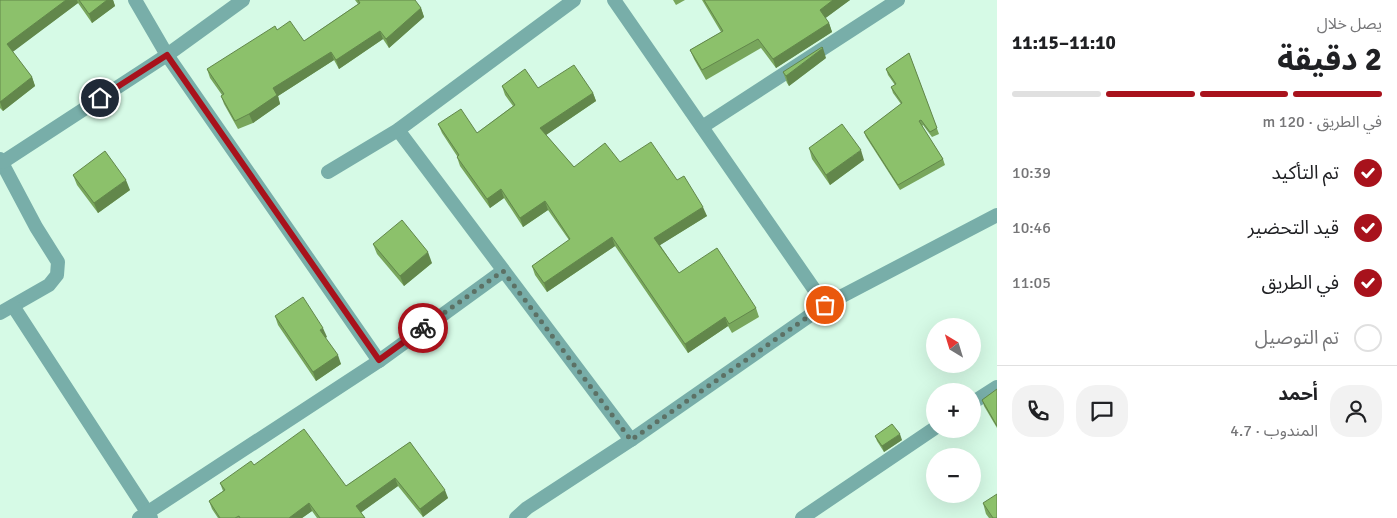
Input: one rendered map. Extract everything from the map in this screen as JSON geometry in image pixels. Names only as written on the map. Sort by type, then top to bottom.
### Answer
[{"type":"street","points":[[135,0],[167,55],[379,360]]},
{"type":"street","points":[[0,313],[49,285],[57,275],[58,262],[36,227],[2,160],[167,55],[243,0]]},
{"type":"street","points":[[328,172],[398,130],[574,0]]},
{"type":"street","points":[[614,0],[825,305]]},
{"type":"street","points":[[702,127],[898,0]]},
{"type":"street","points":[[398,130],[631,440]]},
{"type":"street","points":[[516,518],[531,513],[631,440],[825,305],[997,215]]},
{"type":"street","points":[[13,306],[146,516],[379,360],[503,271]]},
{"type":"street","points":[[981,397],[997,387]]},
{"type":"street","points":[[802,518],[926,434]]},
{"type":"building","points":[[0,0],[66,0],[7,44],[32,77],[0,102]]},
{"type":"building","points":[[79,0],[107,0],[89,14]]},
{"type":"building","points":[[358,0],[415,0],[421,8],[386,39],[380,31],[336,60],[331,52],[273,88],[277,95],[235,121],[221,96],[224,94],[207,69],[275,26],[277,30],[290,21],[304,41],[360,3]]},
{"type":"building","points":[[704,0],[833,0],[820,10],[829,23],[773,59],[758,39],[702,70],[690,50],[723,31]]},
{"type":"building","points":[[822,47],[786,76],[783,72]]},
{"type":"building","points":[[909,53],[937,128],[930,132],[921,120],[919,121],[943,159],[898,185],[864,132],[902,103],[891,87],[896,84],[886,69]]},
{"type":"building","points":[[574,65],[593,93],[540,128],[574,167],[605,143],[620,162],[651,142],[677,180],[684,176],[703,207],[654,238],[679,273],[717,248],[756,308],[729,324],[725,317],[685,344],[612,237],[544,283],[532,266],[570,239],[545,201],[520,218],[501,189],[487,199],[457,157],[459,155],[438,124],[461,109],[477,133],[515,105],[502,86],[525,69],[538,88]]},
{"type":"building","points":[[842,124],[861,150],[826,175],[809,148]]},
{"type":"building","points":[[105,151],[126,180],[94,203],[73,175]]},
{"type":"building","points":[[402,220],[428,252],[400,276],[373,244]]},
{"type":"building","points":[[303,297],[323,328],[320,330],[338,355],[313,372],[275,316]]},
{"type":"building","points":[[997,389],[997,426],[982,400]]},
{"type":"building","points":[[892,424],[900,434],[882,446],[875,436]]},
{"type":"building","points":[[304,429],[346,486],[410,442],[445,490],[420,509],[395,478],[356,506],[365,518],[320,518],[309,503],[289,518],[240,518],[239,516],[235,518],[220,518],[209,501],[225,490],[220,483],[251,461],[254,465]]},
{"type":"building","points":[[997,494],[997,518],[993,518],[983,503]]},
{"type":"way so far","points":[[423,328],[503,271],[631,440],[825,305]]},
{"type":"route","points":[[100,98],[167,55],[379,360],[423,328]]}]
